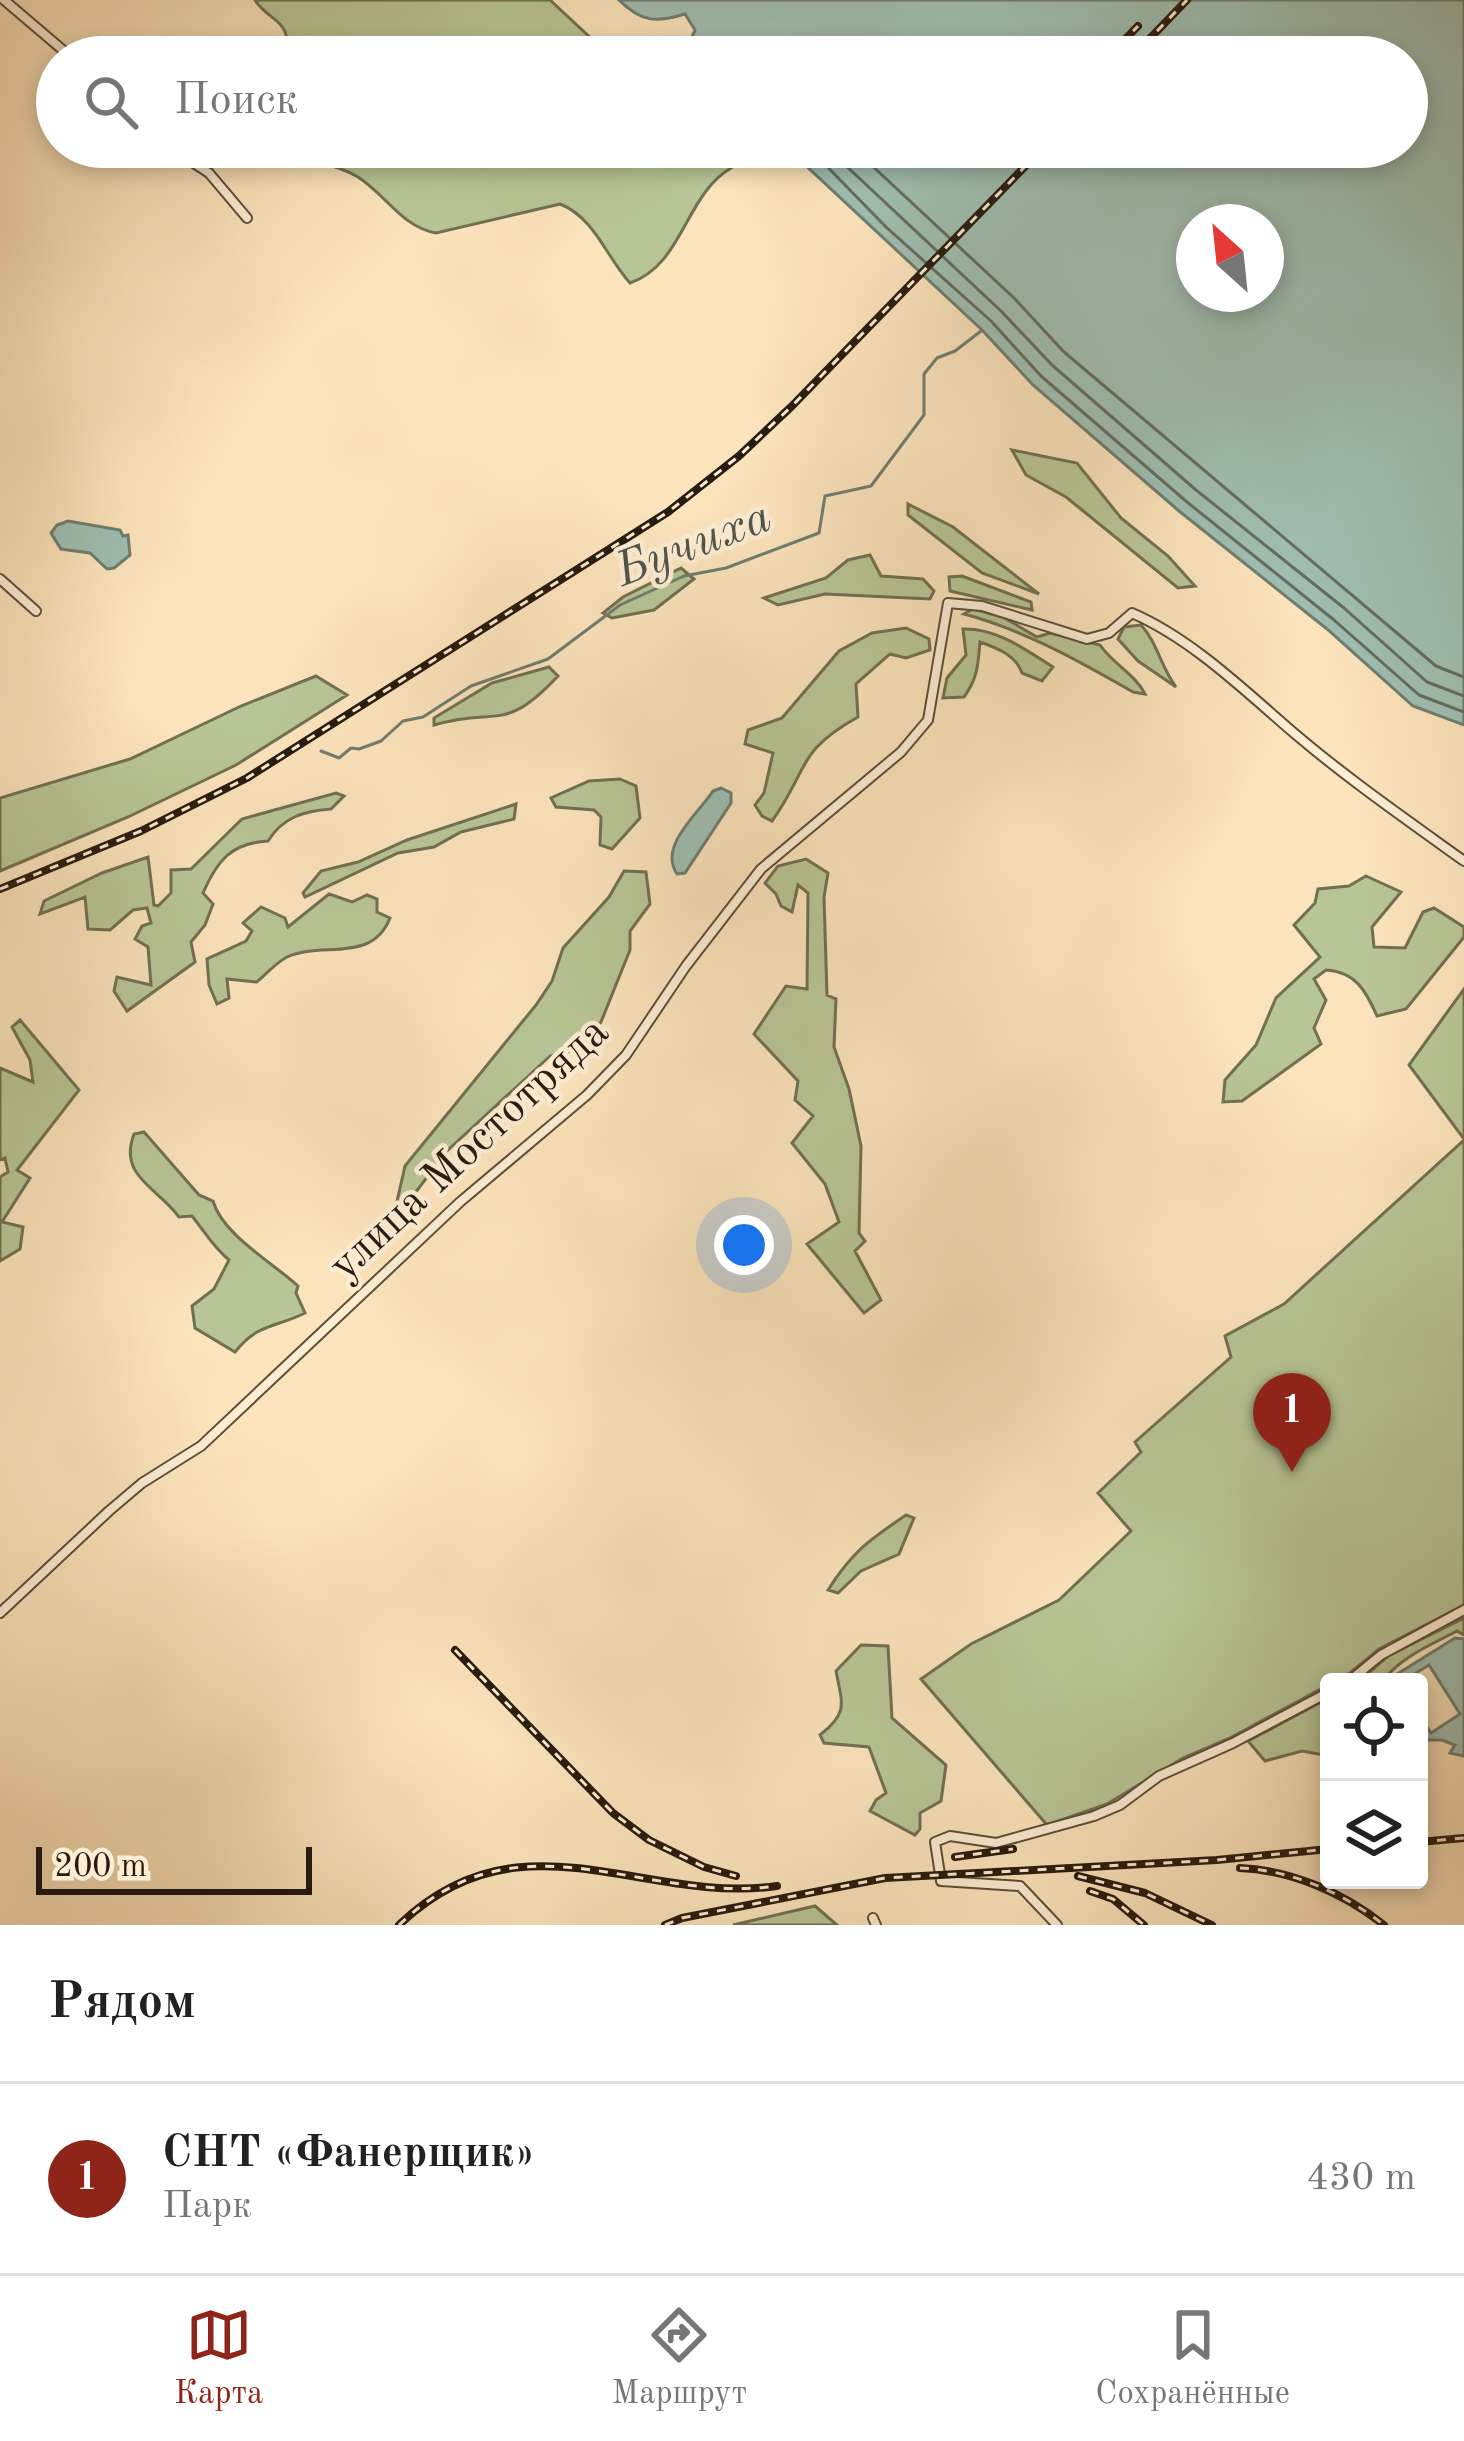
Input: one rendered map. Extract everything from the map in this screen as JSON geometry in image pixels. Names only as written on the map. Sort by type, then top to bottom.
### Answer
[{"type":"street","points":[[4,0],[46,36]]},
{"type":"street","points":[[201,168],[247,218]]},
{"type":"street","points":[[0,579],[36,611]]},
{"type":"street","name":"улица Мостотряда","points":[[0,1613],[109,1510],[201,1446],[460,1202],[607,1076],[760,869],[901,752],[928,720],[948,603],[982,606],[1087,639],[1109,632],[1132,613],[1152,622],[1217,665],[1330,762],[1464,861]]},
{"type":"street","points":[[1359,1673],[1381,1655],[1464,1610]]},
{"type":"street","points":[[1057,1925],[1020,1886],[941,1880],[935,1842],[950,1836],[996,1843],[1094,1816],[1120,1805],[1159,1776],[1320,1697]]},
{"type":"green space","points":[[255,0],[550,0],[589,36],[286,36]]},
{"type":"green space","points":[[336,168],[731,168],[703,195],[662,261],[630,283],[591,228],[560,204],[436,233],[413,224],[349,172]]},
{"type":"green space","points":[[1012,450],[1077,463],[1121,518],[1168,556],[1195,586],[1178,588],[1066,497],[1026,475]]},
{"type":"green space","points":[[908,504],[953,527],[1039,594],[982,573],[908,515]]},
{"type":"green space","points":[[870,555],[881,576],[923,579],[934,591],[930,599],[825,594],[778,605],[764,598],[826,578],[848,560]]},
{"type":"green space","points":[[681,568],[694,579],[654,610],[612,618],[603,613],[623,597]]},
{"type":"green space","points":[[962,576],[1031,602],[1032,610],[950,591],[949,577]]},
{"type":"green space","points":[[973,609],[1003,617],[1037,637],[1050,633],[1100,645],[1145,694],[1030,638],[964,614]]},
{"type":"green space","points":[[1141,625],[1176,687],[1138,661],[1118,639],[1124,627]]},
{"type":"green space","points":[[906,628],[929,639],[930,650],[906,658],[890,654],[856,684],[858,717],[813,752],[772,821],[762,816],[755,805],[764,793],[773,753],[745,744],[748,730],[782,718],[839,651],[872,633]]},
{"type":"green space","points":[[963,629],[999,636],[1053,667],[1042,681],[1022,673],[1005,653],[980,642],[969,690],[964,697],[943,698],[947,678],[966,655]]},
{"type":"green space","points":[[549,667],[558,676],[524,706],[499,716],[434,725],[434,718],[492,683]]},
{"type":"green space","points":[[316,676],[347,695],[236,765],[0,871],[0,798],[130,759]]},
{"type":"green space","points":[[620,779],[636,786],[640,818],[612,849],[600,845],[601,817],[594,810],[556,807],[551,798],[589,781]]},
{"type":"green space","points":[[336,793],[344,796],[331,809],[295,817],[268,841],[244,845],[227,856],[203,893],[213,904],[191,942],[195,962],[127,1011],[114,991],[117,977],[151,985],[148,947],[135,939],[142,926],[151,923],[147,908],[133,910],[110,930],[88,929],[85,897],[40,914],[44,901],[148,857],[154,905],[158,906],[171,893],[171,870],[191,869],[242,819]]},
{"type":"green space","points":[[516,804],[514,819],[461,832],[434,847],[398,853],[305,897],[303,893],[321,871]]},
{"type":"green space","points":[[806,859],[828,873],[824,897],[827,995],[836,999],[834,1047],[861,1146],[859,1233],[865,1241],[855,1251],[881,1300],[864,1313],[807,1244],[839,1222],[825,1184],[792,1143],[813,1116],[795,1100],[798,1081],[754,1034],[786,986],[807,989],[808,893],[798,885],[792,912],[781,906],[765,883],[778,866]]},
{"type":"green space","points":[[624,871],[646,872],[650,904],[630,931],[630,950],[601,1022],[579,1049],[550,1056],[447,1151],[415,1193],[401,1224],[393,1219],[405,1166],[536,1005],[552,981],[563,948],[609,897]]},
{"type":"green space","points":[[1366,876],[1401,892],[1372,927],[1374,947],[1405,948],[1423,912],[1434,908],[1464,927],[1464,937],[1406,1009],[1377,1016],[1359,984],[1326,970],[1314,979],[1326,1000],[1314,1028],[1321,1044],[1242,1101],[1223,1102],[1225,1080],[1256,1045],[1276,998],[1320,957],[1294,925],[1315,903],[1318,889],[1349,886]]},
{"type":"green space","points":[[329,894],[352,902],[367,895],[377,899],[377,912],[390,918],[382,932],[359,946],[287,957],[257,982],[227,979],[229,998],[217,1004],[209,985],[207,959],[246,941],[252,931],[243,923],[261,907],[285,918],[288,927]]},
{"type":"green space","points":[[1464,989],[1464,1139],[1409,1065]]},
{"type":"green space","points":[[20,1020],[79,1090],[17,1170],[30,1178],[2,1222],[23,1227],[20,1249],[0,1261],[0,1177],[8,1172],[5,1158],[0,1160],[0,1068],[33,1082],[30,1060],[12,1027]]},
{"type":"green space","points":[[144,1132],[199,1195],[213,1201],[237,1236],[298,1286],[296,1293],[305,1313],[259,1331],[235,1352],[195,1328],[192,1306],[214,1289],[229,1260],[192,1216],[179,1217],[135,1171],[130,1148],[134,1134]]},
{"type":"green space","points":[[1464,1140],[1464,1605],[1379,1649],[1350,1673],[1320,1673],[1320,1689],[1183,1758],[1107,1804],[1047,1825],[921,1679],[971,1644],[1059,1600],[1131,1531],[1098,1493],[1141,1452],[1135,1442],[1231,1357],[1225,1336],[1284,1304]]},
{"type":"green space","points":[[906,1515],[914,1518],[899,1554],[861,1571],[838,1593],[828,1590],[862,1548]]},
{"type":"green space","points":[[1464,1618],[1464,1635],[1457,1631],[1416,1652],[1390,1673],[1368,1673],[1388,1656]]},
{"type":"green space","points":[[861,1645],[888,1646],[892,1718],[946,1765],[941,1801],[920,1813],[915,1835],[870,1811],[886,1793],[869,1747],[824,1743],[820,1735],[836,1720],[841,1707],[836,1671]]},
{"type":"green space","points":[[1320,1703],[1320,1754],[1302,1751],[1265,1761],[1248,1741]]},
{"type":"green space","points":[[815,1906],[837,1925],[733,1925]]},
{"type":"water","points":[[619,0],[1464,0],[1464,725],[1413,706],[1327,629],[1179,511],[1033,385],[982,330],[808,168],[1428,168],[1428,36],[692,36],[695,30],[685,14],[649,19]]},
{"type":"water","points":[[68,521],[120,530],[128,535],[130,555],[107,569],[90,553],[61,549],[51,533]]},
{"type":"water","points":[[721,788],[731,793],[731,803],[685,873],[677,874],[672,863],[676,841],[713,791]]},
{"type":"water","points":[[1455,1638],[1464,1639],[1464,1756],[1450,1753],[1455,1745],[1428,1740],[1428,1728],[1431,1733],[1460,1714],[1429,1665],[1416,1673],[1399,1673]]},
{"type":"waterway","name":"Бучиха","points":[[321,751],[339,758],[351,748],[381,741],[403,721],[423,717],[471,686],[548,659],[620,605],[684,576],[726,568],[819,533],[825,496],[871,486],[924,415],[924,374],[937,358],[981,331]]},
{"type":"railway","points":[[1152,36],[1187,0]]},
{"type":"railway","points":[[1128,36],[1138,26]]},
{"type":"railway","points":[[0,889],[141,831],[247,778],[668,512],[792,406],[1024,168]]},
{"type":"railway","points":[[455,1650],[613,1813],[649,1840],[704,1867],[736,1876]]},
{"type":"railway","points":[[1428,1841],[1464,1838]]},
{"type":"railway","points":[[955,1857],[1013,1849]]},
{"type":"railway","points":[[665,1925],[885,1878],[1320,1850]]},
{"type":"railway","points":[[399,1925],[445,1891],[490,1872],[536,1866],[678,1884],[777,1886]]},
{"type":"railway","points":[[1240,1868],[1316,1885],[1384,1925]]},
{"type":"railway","points":[[1078,1876],[1145,1893],[1212,1925]]},
{"type":"railway","points":[[1090,1891],[1113,1899],[1144,1925]]},
{"type":"place","name":"СНТ «Фанерщик»","points":[[1292,1472]]}]
